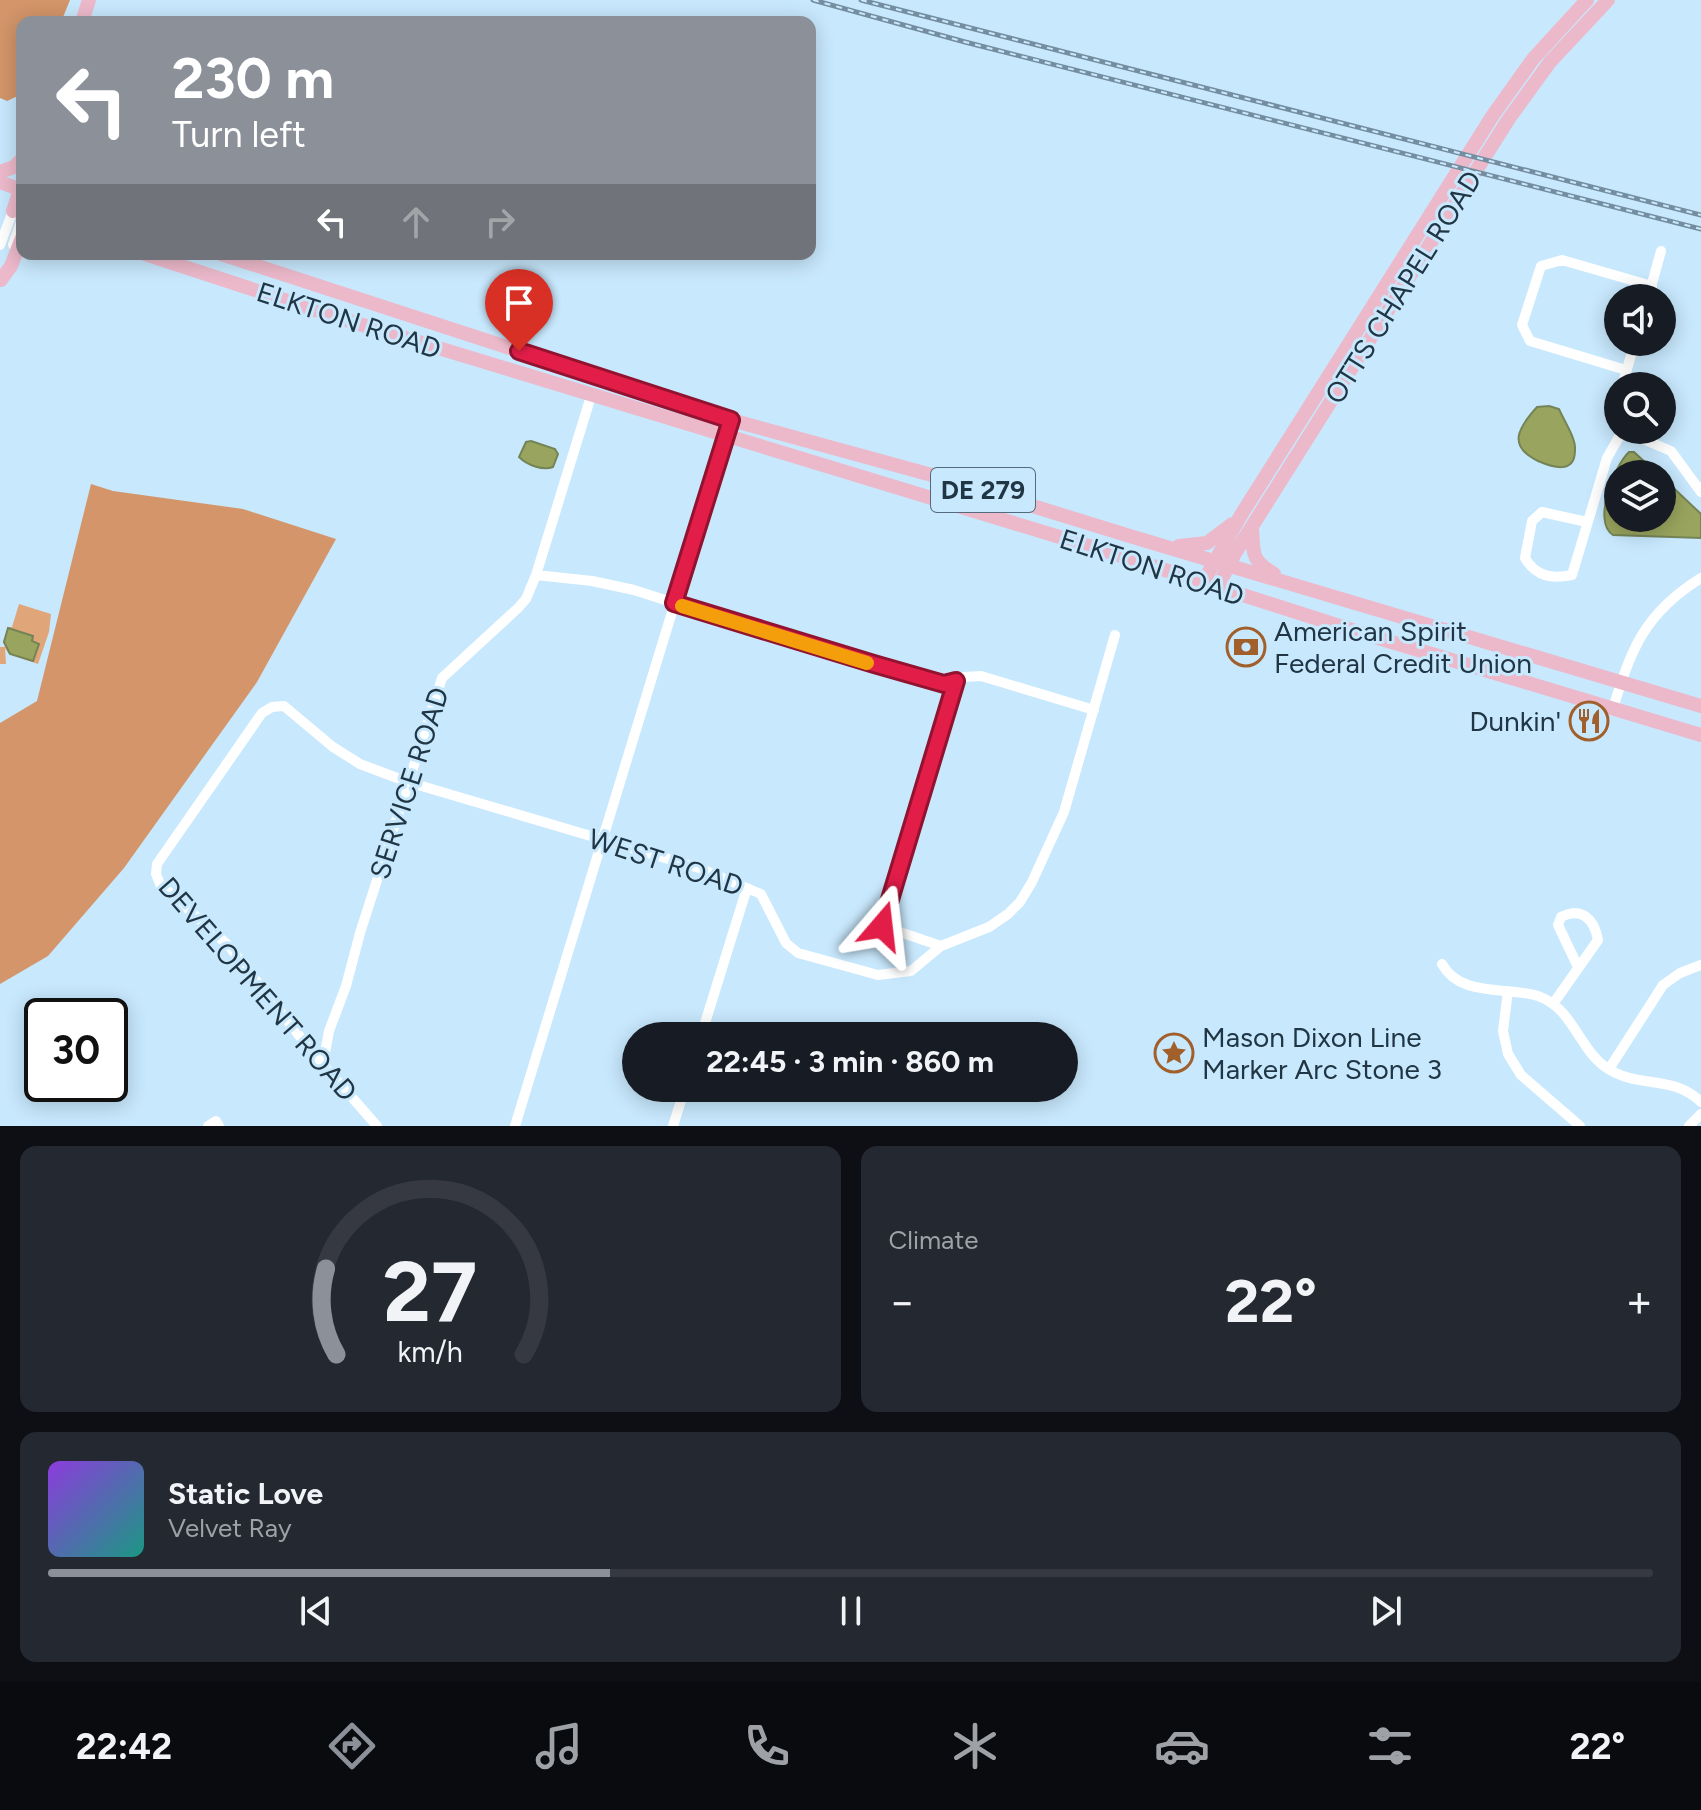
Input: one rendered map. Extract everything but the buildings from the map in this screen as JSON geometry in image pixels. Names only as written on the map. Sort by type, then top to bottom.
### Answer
[{"type":"main road","name":"OTTS CHAPEL ROAD","points":[[1210,586],[1246,521],[1493,115],[1541,51],[1587,0]]},
{"type":"main road","name":"OTTS CHAPEL ROAD","points":[[1246,521],[1508,120],[1550,62],[1608,0]]},
{"type":"main road","points":[[1,282],[16,253]]},
{"type":"main road","name":"ELKTON ROAD","points":[[163,260],[591,396],[1701,735]]},
{"type":"main road","name":"ELKTON ROAD","points":[[239,260],[731,420],[939,477],[1701,706]]},
{"type":"main road","points":[[1163,546],[1207,543],[1246,521],[1256,560],[1288,582]]},
{"type":"street","points":[[0,245],[14,213]]},
{"type":"street","points":[[1,282],[14,213]]},
{"type":"street","points":[[1653,284],[1661,251]]},
{"type":"street","points":[[1630,356],[1626,370],[1530,341],[1522,325],[1541,266],[1562,260],[1645,284]]},
{"type":"street","name":"SERVICE ROAD","points":[[323,1064],[329,1031],[346,986],[442,678],[526,599],[591,396]]},
{"type":"street","points":[[515,1126],[731,420]]},
{"type":"street","points":[[1587,522],[1542,512],[1535,517],[1525,558],[1532,570],[1554,578],[1572,575],[1607,458],[1616,444]]},
{"type":"street","points":[[1655,444],[1671,451],[1701,492]]},
{"type":"street","points":[[536,575],[592,581],[944,684],[964,677],[981,676],[1094,710]]},
{"type":"street","points":[[1613,709],[1627,662],[1646,625],[1668,600],[1701,578]]},
{"type":"street","name":"WEST ROAD","points":[[408,782],[699,868],[761,894],[786,943],[798,953],[878,975],[911,971],[941,946],[999,921],[1025,895],[1064,812],[1115,635]]},
{"type":"street","points":[[941,946],[882,926],[956,681]]},
{"type":"street","name":"DEVELOPMENT ROAD","points":[[377,1126],[229,946],[160,884],[156,874],[157,864],[198,809],[240,743],[262,713],[272,707],[284,706],[333,747],[360,764],[408,782]]},
{"type":"street","points":[[705,1022],[747,888]]},
{"type":"street","points":[[1553,1004],[1578,967],[1598,936],[1582,913],[1576,911],[1561,917],[1558,925],[1578,967]]},
{"type":"street","points":[[1442,964],[1454,979],[1471,986],[1540,997],[1567,1017],[1594,1058],[1609,1069],[1634,1080],[1678,1086],[1701,1102]]},
{"type":"street","points":[[1609,1069],[1663,985],[1680,973],[1701,965]]},
{"type":"street","points":[[1508,991],[1503,1031],[1508,1054],[1521,1075],[1580,1126]]},
{"type":"street","points":[[673,1126],[681,1102]]},
{"type":"street","points":[[1689,1126],[1701,1114]]},
{"type":"street","points":[[208,1126],[216,1121],[219,1126]]},
{"type":"shaded area","points":[[0,0],[70,0],[63,16],[16,16],[16,97],[7,101],[0,98]]},
{"type":"shaded area","points":[[1537,407],[1559,409],[1574,440],[1574,458],[1567,466],[1556,467],[1538,461],[1528,455],[1519,443],[1521,429],[1530,415]]},
{"type":"shaded area","points":[[526,442],[555,449],[558,454],[553,467],[535,466],[519,457]]},
{"type":"shaded area","points":[[1629,452],[1634,452],[1643,460],[1622,460]]},
{"type":"shaded area","points":[[91,484],[113,491],[243,509],[336,539],[257,682],[124,868],[48,956],[0,984],[0,723],[37,701]]},
{"type":"shaded area","points":[[1676,490],[1701,514],[1701,538],[1613,535],[1610,532],[1676,532]]},
{"type":"shaded area","points":[[19,604],[51,614],[49,632],[38,664],[9,654],[5,648],[6,664],[0,664],[0,647],[5,647],[3,642],[8,627],[12,627]]},
{"type":"shaded area","points":[[8,628],[33,636],[32,641],[39,644],[33,661],[10,654],[4,642]]},
{"type":"railway","points":[[813,0],[965,42],[1701,229]]},
{"type":"railway","points":[[861,0],[1701,215]]},
{"type":"slow traffic","points":[[682,606],[867,663]]},
{"type":"place","name":"American Spirit Federal Credit Union","points":[[1246,647]]},
{"type":"place","name":"Dunkin'","points":[[1589,721]]},
{"type":"place","name":"Mason Dixon Line Marker Arc Stone 3","points":[[1174,1053]]},
{"type":"route","points":[[519,351],[731,420],[674,603],[944,684],[956,681],[882,926]]}]
